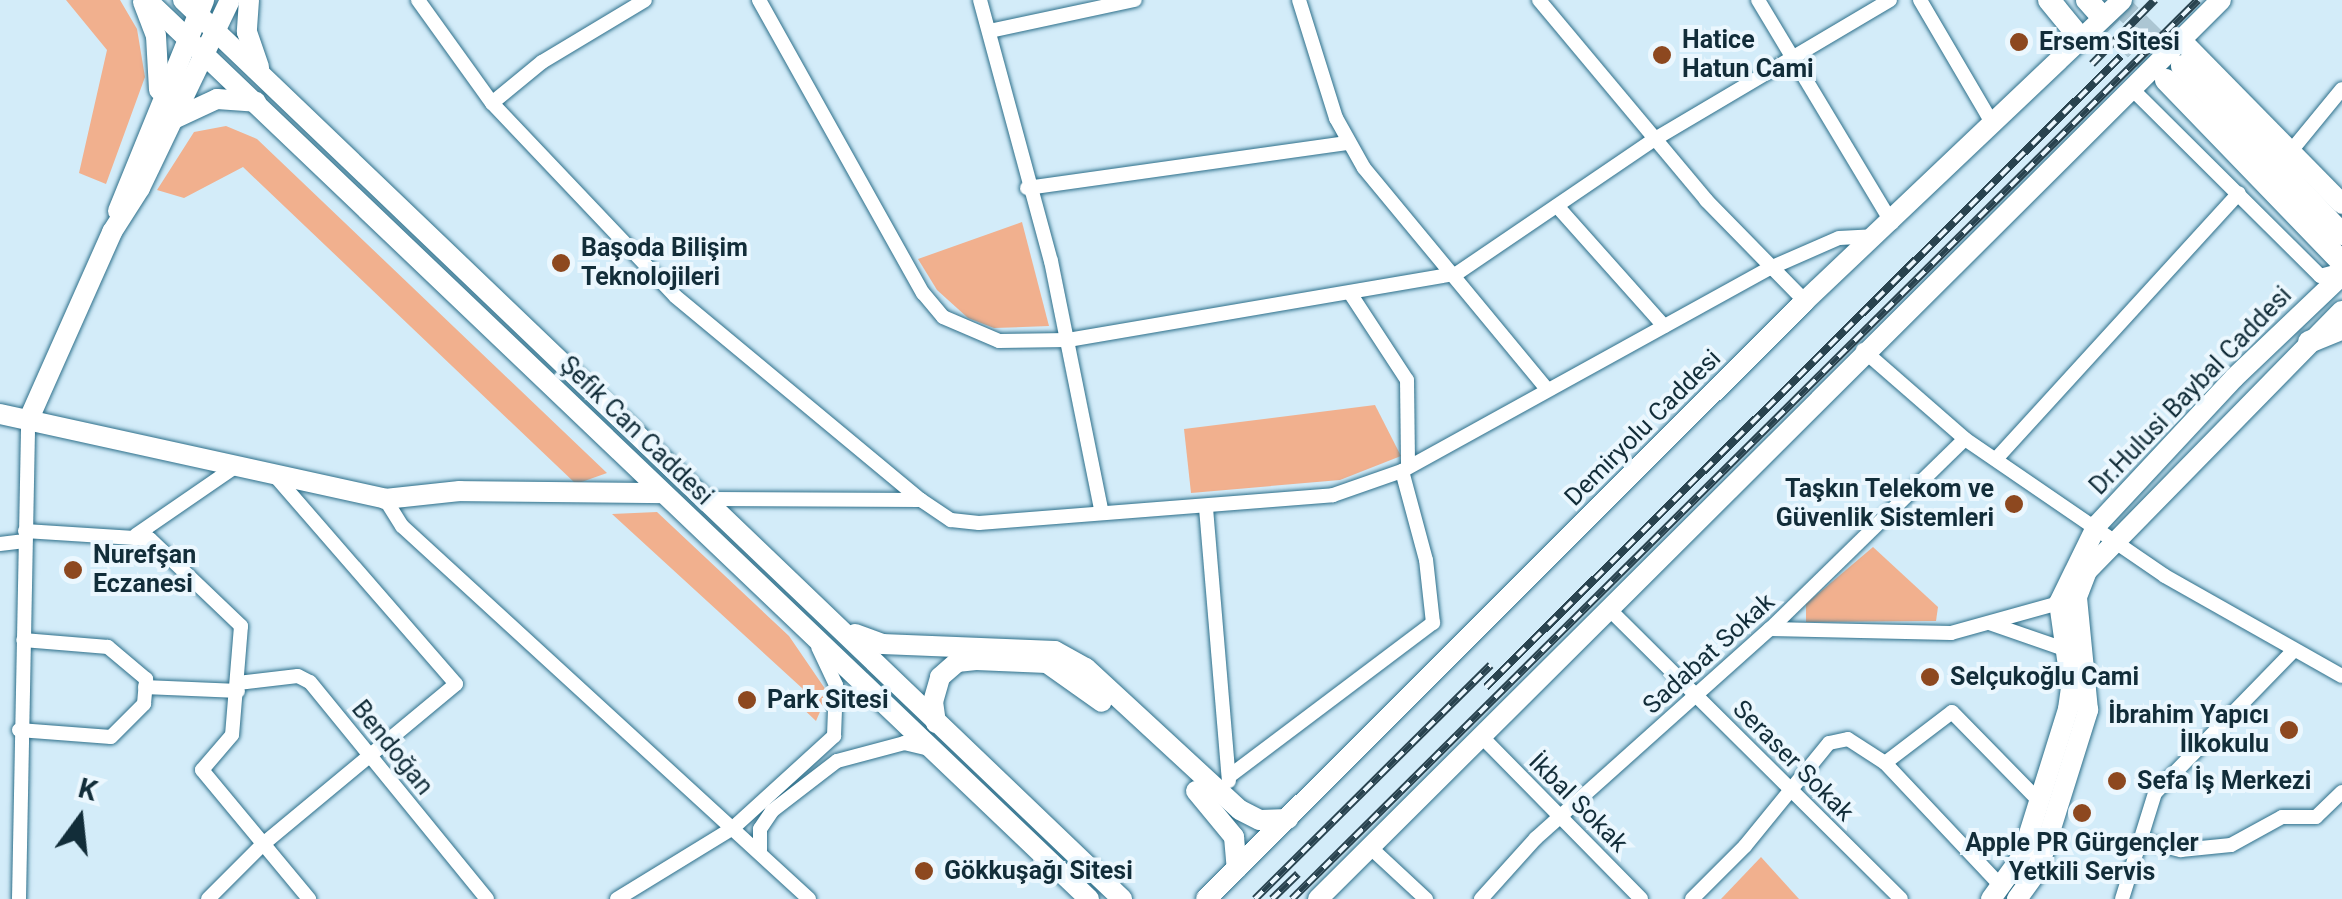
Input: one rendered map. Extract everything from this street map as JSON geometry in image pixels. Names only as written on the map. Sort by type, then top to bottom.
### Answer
[{"type":"main road","name":"Şefik Can Caddesi","points":[[145,0],[662,493],[803,620],[1089,899]]},
{"type":"main road","points":[[145,0],[159,66],[163,117]]},
{"type":"main road","points":[[163,117],[204,54],[230,0]]},
{"type":"main road","points":[[249,0],[251,54],[265,78]]},
{"type":"main road","points":[[2049,0],[2081,39]]},
{"type":"main road","name":"Demiryolu Caddesi","points":[[1206,899],[1805,301],[2122,0]]},
{"type":"main road","points":[[1318,899],[1612,612],[1864,350],[2221,0]]},
{"type":"main road","name":"Şefik Can Caddesi","points":[[195,5],[215,31],[709,499],[1122,899]]},
{"type":"main road","points":[[28,422],[163,117],[195,5]]},
{"type":"main road","points":[[2182,40],[2342,204]]},
{"type":"main road","points":[[2342,234],[2174,73],[2342,262]]},
{"type":"main road","points":[[163,117],[217,99],[256,102]]},
{"type":"main road","name":"Dr.Hulusi Baybal Caddesi","points":[[2059,603],[2097,524],[2342,273]]},
{"type":"main road","name":"Dr.Hulusi Baybal Caddesi","points":[[2003,894],[2038,870],[2088,710],[2077,597],[2087,571],[2342,310]]},
{"type":"main road","points":[[2309,342],[2342,328]]},
{"type":"main road","points":[[0,414],[385,499],[460,491],[662,493]]},
{"type":"main road","points":[[2003,894],[2041,803],[2068,709],[2067,650],[2059,603]]},
{"type":"main road","points":[[840,625],[882,644],[1055,651],[1086,668],[1223,798],[1260,820],[1288,819]]},
{"type":"main road","points":[[936,723],[940,678],[957,662],[1047,663],[1070,674],[1220,814],[1234,837],[1237,869]]},
{"type":"street","points":[[418,0],[492,103],[732,349],[921,500],[951,520],[979,523],[1101,510],[1206,508],[1333,495],[1405,468],[1768,269],[1839,238],[1884,229],[1793,52],[1758,0]]},
{"type":"street","points":[[492,103],[542,62],[645,0]]},
{"type":"street","points":[[758,0],[923,293],[943,316],[999,342],[1068,340],[1456,274],[1654,139],[1793,52],[1890,0]]},
{"type":"street","points":[[980,0],[1068,340],[1101,510]]},
{"type":"street","points":[[990,31],[1135,0]]},
{"type":"street","points":[[1299,0],[1349,144],[1547,389]]},
{"type":"street","points":[[1540,0],[1768,269],[1805,301]]},
{"type":"street","points":[[1920,0],[1991,121]]},
{"type":"street","points":[[2132,88],[2320,276],[2342,273]]},
{"type":"street","points":[[2291,151],[2342,89]]},
{"type":"street","points":[[1027,188],[1349,144]]},
{"type":"street","points":[[1996,459],[2239,193]]},
{"type":"street","points":[[1556,206],[1664,326]]},
{"type":"street","points":[[1231,776],[1433,623],[1426,560],[1405,468],[1407,380],[1350,293]]},
{"type":"street","points":[[1864,350],[1965,439],[2097,524],[2215,609],[2342,676]]},
{"type":"street","points":[[19,899],[19,730],[28,422]]},
{"type":"street","name":"Sadabat Sokak","points":[[1481,899],[1561,817],[1770,630],[1965,439]]},
{"type":"street","points":[[136,536],[234,467]]},
{"type":"street","points":[[208,899],[262,844],[456,684],[274,475]]},
{"type":"street","points":[[385,499],[402,526],[809,899]]},
{"type":"street","points":[[709,499],[921,500]]},
{"type":"street","points":[[1206,508],[1231,776],[1223,798]]},
{"type":"street","points":[[0,544],[25,536],[150,539],[241,626],[232,735],[202,770],[309,899]]},
{"type":"street","points":[[1770,630],[1951,633],[2059,603]]},
{"type":"street","name":"Seraser Sokak","points":[[1612,612],[1901,899]]},
{"type":"street","points":[[618,899],[734,828],[834,736],[840,712],[834,675],[803,620]]},
{"type":"street","points":[[1988,623],[2067,650]]},
{"type":"street","points":[[19,730],[110,737],[144,704],[146,679],[108,647],[22,640]]},
{"type":"street","points":[[2122,899],[2144,841],[2155,793],[2292,651]]},
{"type":"street","name":"Bendoğan","points":[[238,688],[298,676],[310,682],[486,899]]},
{"type":"street","points":[[145,687],[238,688]]},
{"type":"street","points":[[1886,763],[1952,712],[2041,803]]},
{"type":"street","name":"İkbal Sokak","points":[[1484,739],[1641,899]]},
{"type":"street","points":[[1692,899],[1745,846],[1788,788],[1829,743],[1848,739],[1886,763],[2003,894]]},
{"type":"street","points":[[760,853],[760,829],[772,811],[838,761],[904,743],[936,751]]},
{"type":"street","points":[[2144,841],[2180,850],[2231,845],[2282,817],[2316,817],[2342,792]]},
{"type":"street","points":[[754,810],[747,827],[760,853]]},
{"type":"street","points":[[1372,849],[1426,899]]},
{"type":"shaded area","points":[[66,0],[120,0],[137,29],[145,77],[106,184],[79,173],[107,50]]},
{"type":"shaded area","points":[[226,126],[257,139],[607,473],[576,484],[243,167],[184,198],[157,190],[194,132]]},
{"type":"shaded area","points":[[1022,222],[1049,326],[994,328],[968,318],[937,290],[918,259]]},
{"type":"shaded area","points":[[1375,405],[1401,456],[1340,480],[1191,493],[1184,429]]},
{"type":"shaded area","points":[[657,512],[789,636],[828,693],[816,721],[795,701],[803,689],[612,514]]},
{"type":"shaded area","points":[[1873,547],[1938,607],[1936,621],[1806,622],[1806,604]]},
{"type":"shaded area","points":[[1761,857],[1799,899],[1721,899]]},
{"type":"tunnel","points":[[2115,0],[2182,66]]},
{"type":"tunnel","points":[[2097,11],[2165,79]]},
{"type":"railway","points":[[2092,64],[2155,0]]},
{"type":"railway","points":[[1292,899],[2198,0]]},
{"type":"railway","points":[[1486,687],[2121,56]]},
{"type":"railway","points":[[1255,899],[1491,665]]},
{"type":"railway","points":[[1272,899],[1298,874]]},
{"type":"place","name":"Ersem Sitesi","points":[[2019,42]]},
{"type":"place","name":"Hatice Hatun Cami","points":[[1662,55]]},
{"type":"place","name":"Başoda Bilişim Teknolojileri","points":[[561,263]]},
{"type":"place","name":"Taşkın Telekom ve Güvenlik Sistemleri","points":[[2014,504]]},
{"type":"place","name":"Nurefşan Eczanesi","points":[[73,570]]},
{"type":"place","name":"Selçukoğlu Cami","points":[[1930,677]]},
{"type":"place","name":"Park Sitesi","points":[[747,700]]},
{"type":"place","name":"İbrahim Yapıcı İlkokulu","points":[[2289,730]]},
{"type":"place","name":"Sefa İş Merkezi","points":[[2117,781]]},
{"type":"place","name":"Apple PR Gürgençler Yetkili Servis","points":[[2082,813]]},
{"type":"place","name":"Gökkuşağı Sitesi","points":[[924,871]]}]
